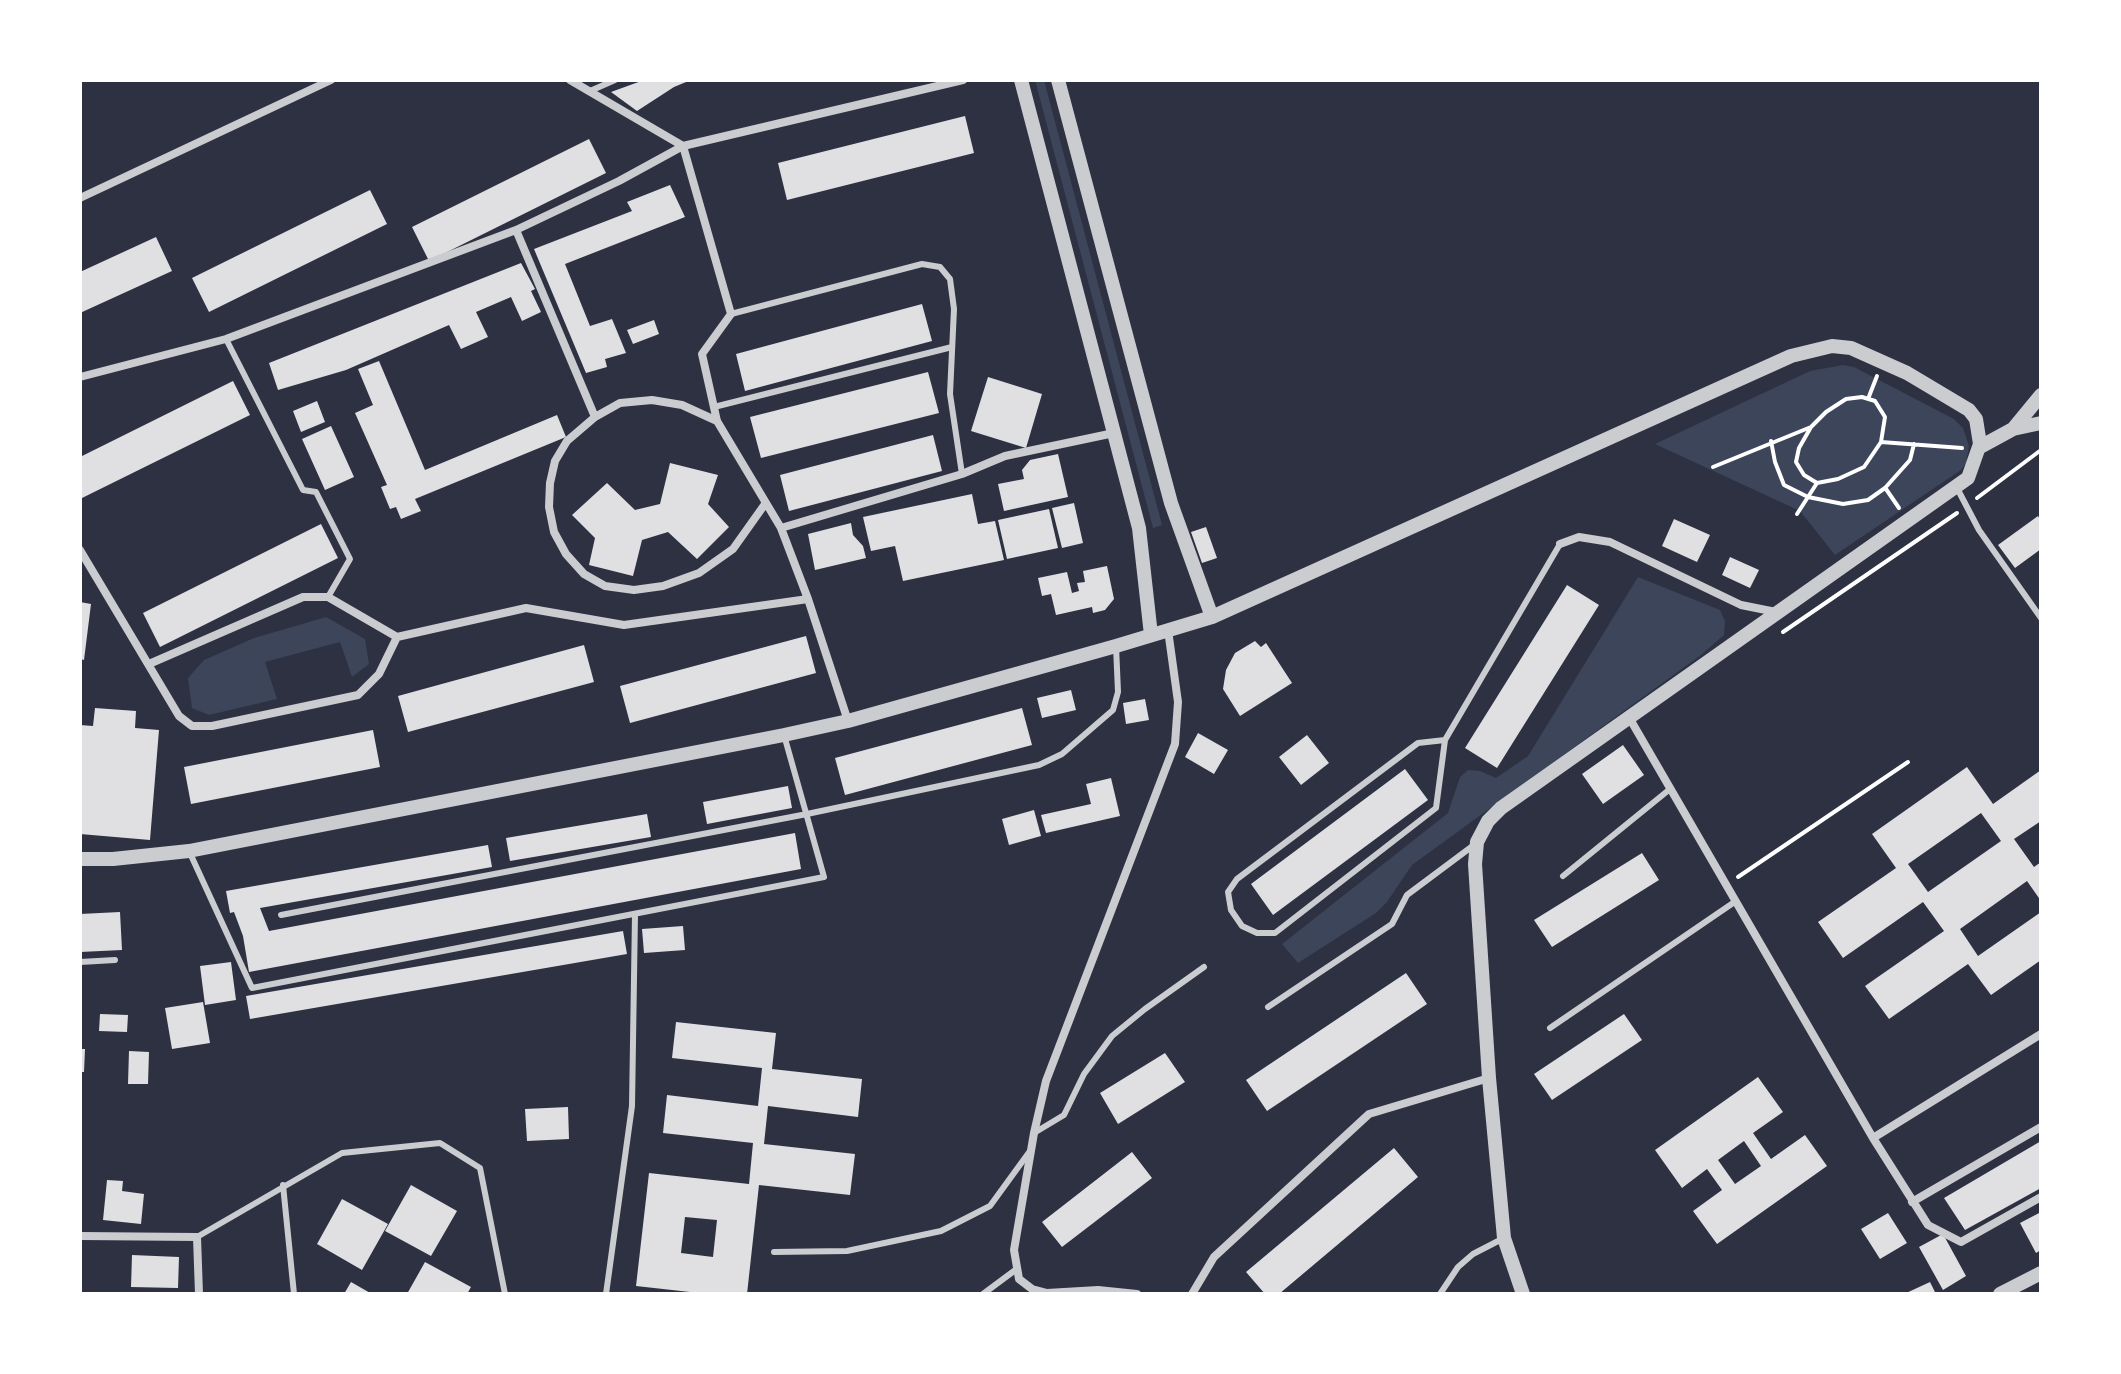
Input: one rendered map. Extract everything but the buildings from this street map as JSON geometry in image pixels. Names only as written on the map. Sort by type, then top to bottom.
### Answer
[{"type":"street","points":[[80,198],[331,80]]},
{"type":"street","points":[[570,80],[683,146],[731,314],[702,354],[717,421],[781,528],[848,721]]},
{"type":"street","points":[[80,377],[226,339],[516,230],[619,181],[683,146],[963,80]]},
{"type":"street","points":[[1021,80],[1139,528],[1151,635]]},
{"type":"street","points":[[1058,80],[1171,503],[1212,617]]},
{"type":"street","points":[[516,230],[595,417]]},
{"type":"street","points":[[80,859],[113,859],[189,851],[784,735],[848,721],[1116,646],[1212,617],[1776,363],[1812,350],[1832,346],[1851,348],[1889,363],[1961,403],[1976,419],[1979,431],[1968,478],[1501,808],[1488,821],[1477,842],[1475,864],[1489,1078],[1504,1238],[1523,1294]]},
{"type":"street","points":[[2013,429],[2041,395]]},
{"type":"street","points":[[717,421],[682,405],[652,400],[620,403],[595,417],[567,441],[555,461],[549,507],[554,532],[566,554],[584,574],[605,586],[634,590],[663,586],[699,573],[733,549],[765,504]]},
{"type":"street","points":[[1975,448],[2013,429],[2041,423]]},
{"type":"street","points":[[781,528],[962,474],[1005,456],[1116,432]]},
{"type":"street","points":[[1560,544],[1579,537],[1610,542],[1741,605],[1777,612]]},
{"type":"street","points":[[80,550],[179,716],[192,726],[212,726],[358,695],[379,674],[397,637]]},
{"type":"street","points":[[149,664],[303,597],[328,597],[397,637],[526,608],[624,625],[808,599]]},
{"type":"street","points":[[1137,1294],[1098,1290],[1047,1293],[1032,1289],[1019,1279],[1014,1250],[1030,1151],[1046,1081],[1175,744],[1178,702],[1168,630]]},
{"type":"street","points":[[1630,719],[1873,1138],[1928,1225],[1961,1242],[2041,1197]]},
{"type":"street","points":[[1873,1138],[2041,1034]]},
{"type":"street","points":[[1192,1294],[1214,1257],[1369,1114],[1489,1078]]},
{"type":"street","points":[[1912,1202],[2041,1127]]},
{"type":"street","points":[[80,1236],[197,1237],[199,1294]]},
{"type":"street","points":[[2000,1294],[2041,1273]]},
{"type":"lane","points":[[590,91],[615,80]]},
{"type":"lane","points":[[731,314],[922,264],[940,267],[950,279],[954,309],[950,394],[962,474]]},
{"type":"lane","points":[[226,339],[303,490],[316,492],[350,559],[328,597]]},
{"type":"lane","points":[[714,407],[952,347]]},
{"type":"lane","points":[[1957,488],[1979,530],[2041,618]]},
{"type":"lane","points":[[1445,740],[1418,743],[1237,879],[1228,892],[1231,910],[1242,926],[1257,933],[1275,933],[1436,808],[1445,740],[1560,544]]},
{"type":"lane","points":[[281,915],[807,814],[1039,765],[1062,754],[1113,710],[1118,692],[1116,646]]},
{"type":"lane","points":[[189,851],[252,988],[824,877],[784,735]]},
{"type":"lane","points":[[1563,876],[1670,789]]},
{"type":"lane","points":[[1268,1007],[1392,924],[1407,895],[1477,842]]},
{"type":"lane","points":[[1550,1028],[1736,901]]},
{"type":"lane","points":[[606,1294],[632,1106],[635,914]]},
{"type":"lane","points":[[80,962],[115,960]]},
{"type":"lane","points":[[1034,1133],[1064,1115],[1084,1074],[1112,1036],[1204,967]]},
{"type":"lane","points":[[197,1237],[342,1153],[440,1143],[480,1168],[505,1294]]},
{"type":"lane","points":[[774,1252],[847,1251],[941,1231],[990,1206],[1030,1151]]},
{"type":"lane","points":[[283,1185],[294,1294]]},
{"type":"lane","points":[[1440,1294],[1458,1267],[1473,1254],[1504,1238]]},
{"type":"lane","points":[[983,1294],[1018,1268]]},
{"type":"path","points":[[1868,399],[1877,376]]},
{"type":"path","points":[[1846,399],[1868,399],[1875,401],[1885,417],[1881,442],[1864,467],[1838,479],[1817,483],[1804,475],[1796,462],[1799,448],[1811,427],[1846,399]]},
{"type":"path","points":[[1713,467],[1811,427]]},
{"type":"path","points":[[1771,441],[1784,485],[1808,497],[1843,504],[1868,500],[1898,476],[1910,460],[1914,444]]},
{"type":"path","points":[[1881,442],[1975,448]]},
{"type":"path","points":[[1782,633],[1966,506],[2041,450]]},
{"type":"path","points":[[1797,514],[1817,483]]},
{"type":"path","points":[[1726,885],[1908,762]]},
{"type":"shaded area","points":[[1035,80],[1044,80],[1162,525],[1153,528]]},
{"type":"shaded area","points":[[1843,365],[1854,367],[1954,419],[1963,428],[1969,446],[1966,463],[1961,470],[1835,555],[1800,511],[1655,444],[1810,371]]},
{"type":"shaded area","points":[[1638,577],[1720,610],[1725,621],[1724,635],[1701,655],[1412,865],[1376,913],[1298,963],[1282,944],[1448,813],[1460,777],[1468,770],[1496,778],[1528,756]]},
{"type":"shaded area","points":[[326,617],[365,639],[369,664],[352,677],[340,642],[265,662],[277,699],[209,715],[192,708],[188,678],[204,660],[254,638]]}]
